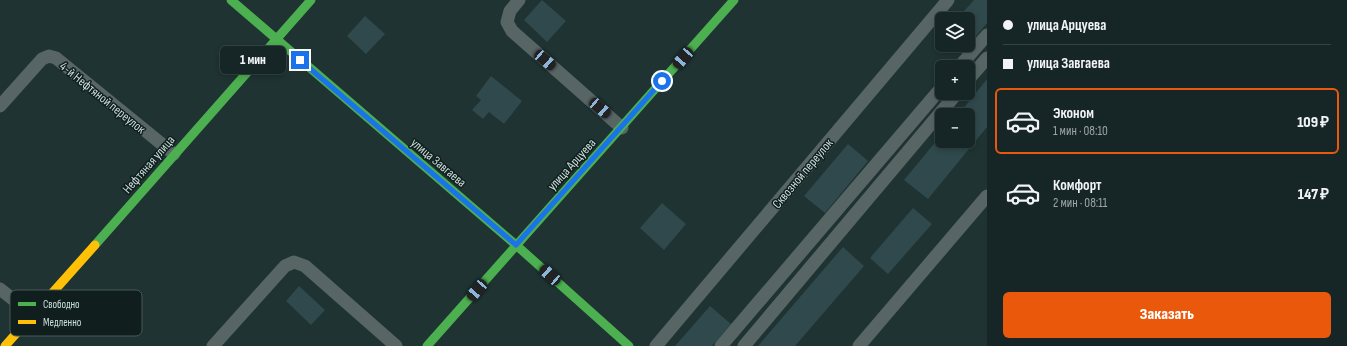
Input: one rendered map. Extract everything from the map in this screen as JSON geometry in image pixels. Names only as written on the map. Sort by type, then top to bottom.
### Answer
[{"type":"street","name":"улица Завгаева","points":[[231,0],[516,245],[629,346]]},
{"type":"street","name":"Нефтяная улица","points":[[54,290],[311,0]]},
{"type":"street","points":[[520,0],[510,11],[507,22],[512,31],[622,128]]},
{"type":"street","name":"улица Арцуева","points":[[427,346],[734,0]]},
{"type":"street","name":"Сквозной переулок","points":[[656,346],[948,0]]},
{"type":"street","points":[[965,60],[987,34]]},
{"type":"street","name":"4-й Нефтяной переулок","points":[[0,106],[42,59],[49,56],[56,58],[174,154]]},
{"type":"street","points":[[975,72],[987,58]]},
{"type":"street","points":[[721,346],[935,95]]},
{"type":"street","points":[[744,346],[951,100]]},
{"type":"street","points":[[859,346],[987,196]]},
{"type":"street","points":[[213,346],[285,266],[294,262],[305,266],[396,346]]},
{"type":"street","points":[[0,289],[10,297]]},
{"type":"street","name":"Нефтяная улица","points":[[5,346],[14,336]]},
{"type":"building","points":[[542,0],[566,21],[547,42],[524,20]]},
{"type":"building","points":[[974,0],[987,0],[987,23],[975,37],[975,12],[963,12]]},
{"type":"building","points":[[365,16],[385,34],[366,54],[347,36]]},
{"type":"building","points":[[491,76],[522,101],[504,124],[489,112],[483,119],[472,110],[481,100],[476,96]]},
{"type":"building","points":[[987,79],[987,127],[975,142],[975,108],[964,108],[970,100],[975,100],[975,94]]},
{"type":"building","points":[[935,142],[935,148],[970,148],[928,199],[904,180]]},
{"type":"building","points":[[848,144],[868,161],[825,213],[804,196]]},
{"type":"building","points":[[662,203],[686,224],[664,250],[640,228]]},
{"type":"building","points":[[913,208],[932,224],[888,274],[870,258]]},
{"type":"building","points":[[843,247],[864,266],[795,346],[758,346]]},
{"type":"building","points":[[299,286],[325,310],[311,325],[286,301]]},
{"type":"building","points":[[710,306],[731,324],[712,346],[675,346]]},
{"type":"traffic: fast","points":[[231,0],[516,245],[629,346]]},
{"type":"traffic: fast","points":[[95,245],[311,0]]},
{"type":"traffic: fast","points":[[427,346],[734,0]]},
{"type":"traffic: slow","points":[[55,290],[95,245]]},
{"type":"traffic: slow","points":[[5,346],[14,336]]},
{"type":"route","points":[[300,60],[516,245],[622,128],[662,81]]}]
